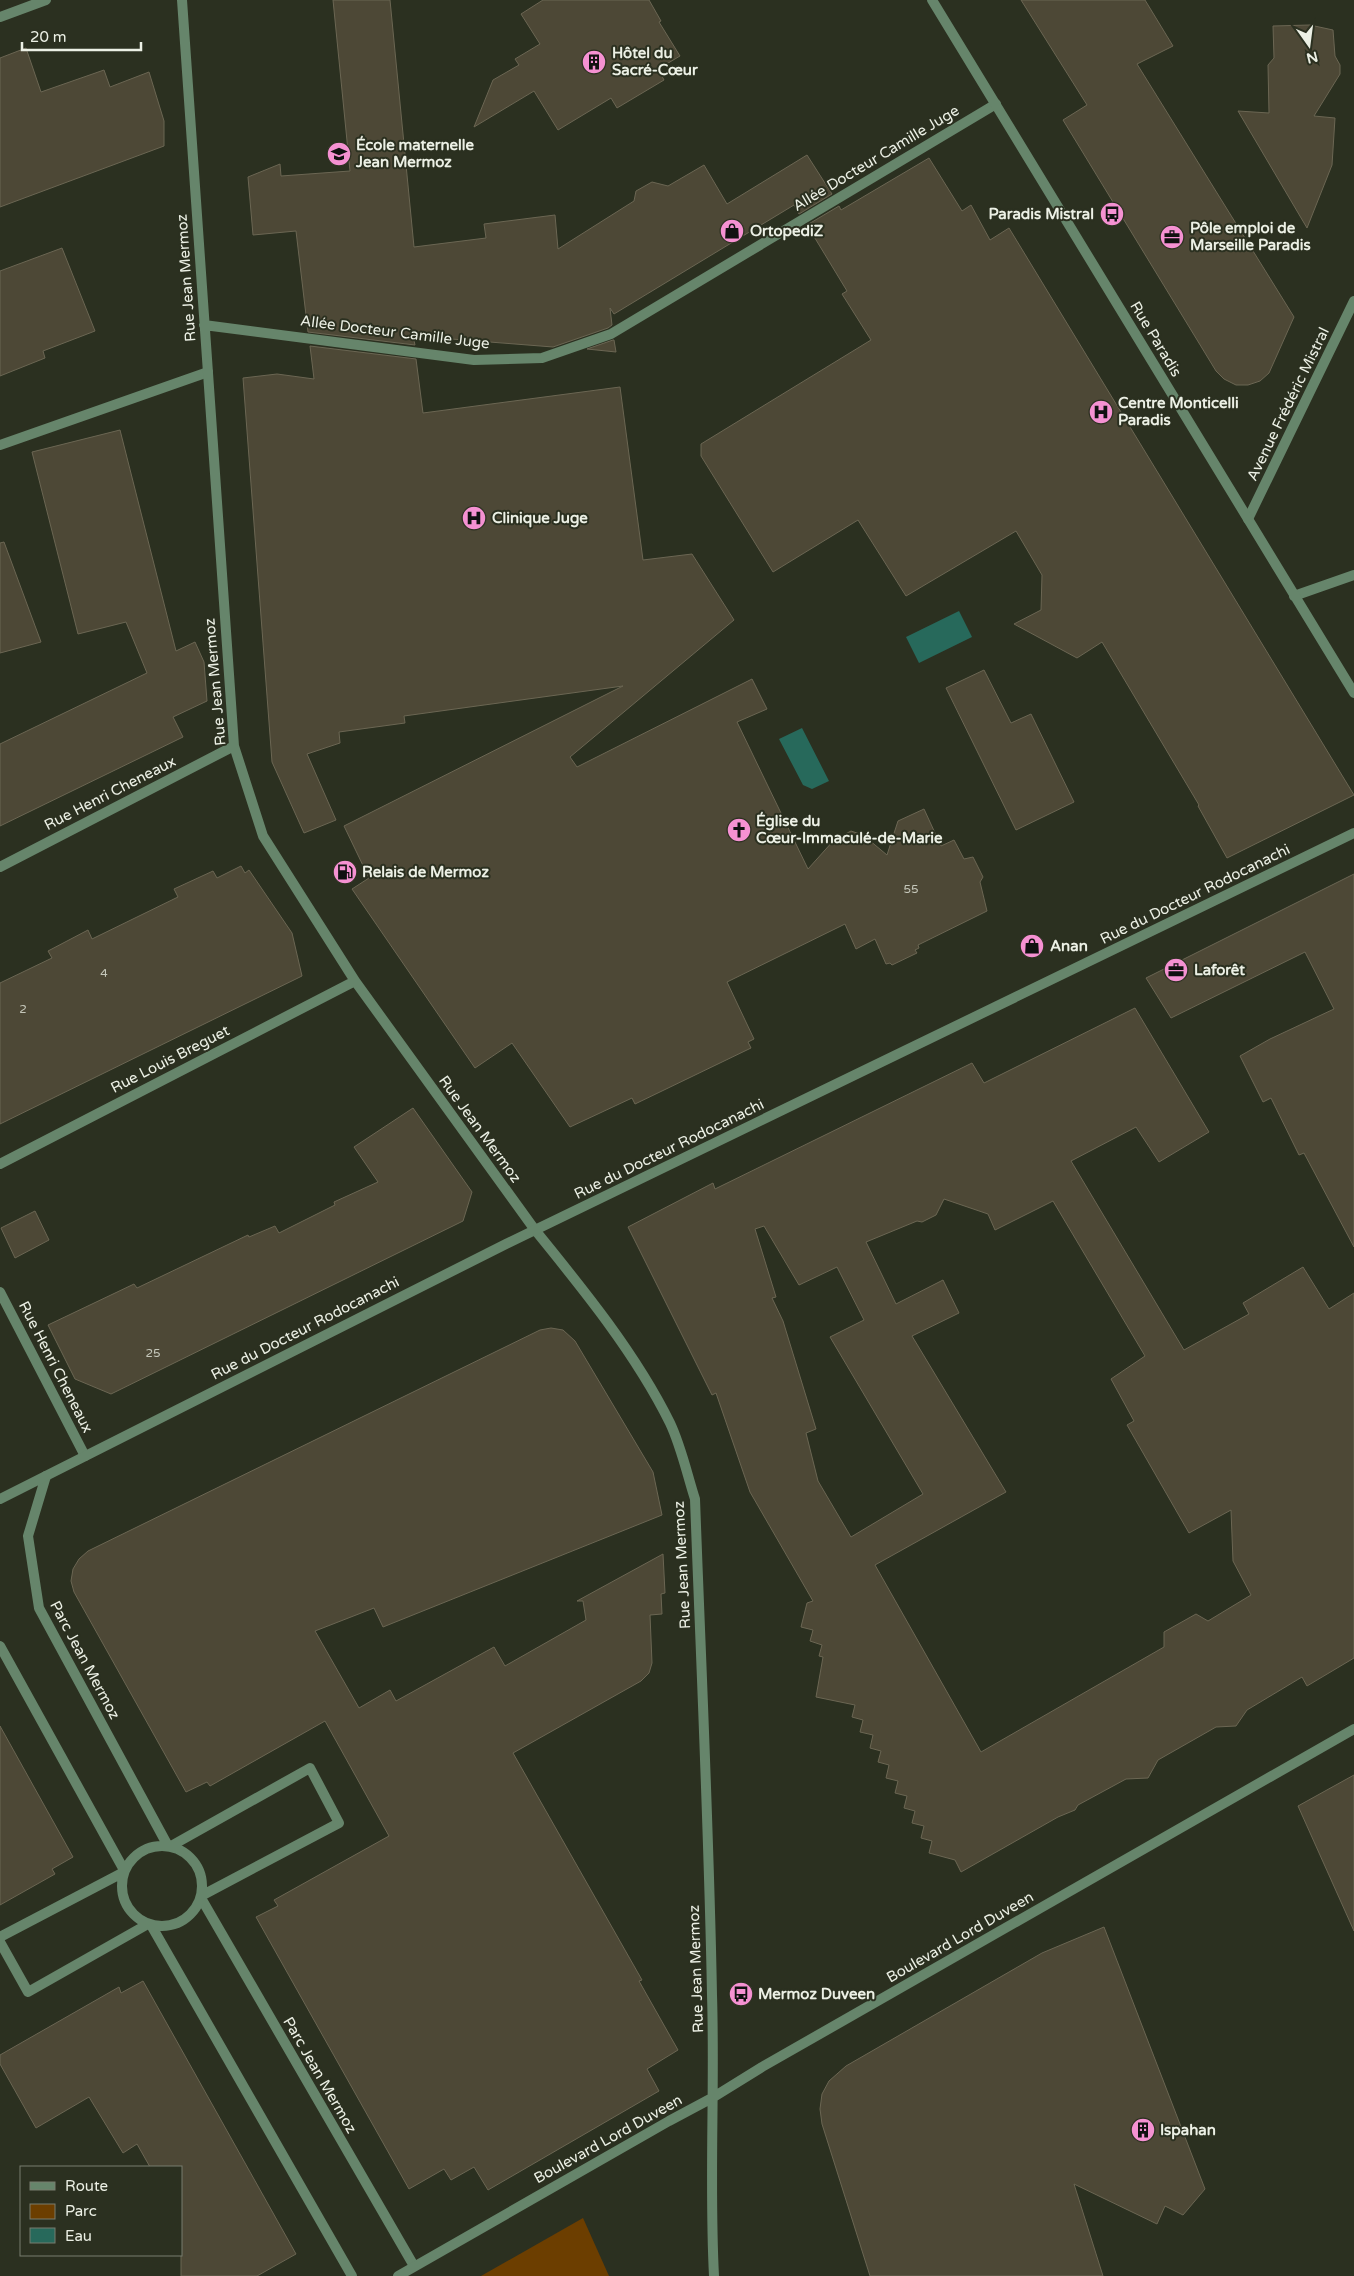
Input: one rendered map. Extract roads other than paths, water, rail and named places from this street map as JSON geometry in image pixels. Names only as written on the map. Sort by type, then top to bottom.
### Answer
[{"type":"street","points":[[0,17],[46,0]]},
{"type":"street","name":"Rue Jean Mermoz","points":[[182,0],[234,746],[263,836],[355,981],[535,1230],[566,1268],[637,1367],[670,1424],[695,1499],[712,1995],[711,2208],[714,2276]]},
{"type":"street","name":"Rue Paradis","points":[[932,0],[1354,694]]},
{"type":"street","name":"Allée Docteur Camille Juge","points":[[204,325],[474,360],[542,358],[611,334],[996,104]]},
{"type":"street","name":"Avenue Frédéric Mistral","points":[[1248,519],[1354,301]]},
{"type":"street","points":[[0,445],[208,372]]},
{"type":"street","points":[[1294,596],[1354,575]]},
{"type":"street","name":"Rue Henri Cheneaux","points":[[0,867],[234,746]]},
{"type":"street","name":"Rue du Docteur Rodocanachi","points":[[0,1499],[535,1230],[1354,833]]},
{"type":"street","name":"Rue Louis Breguet","points":[[0,1164],[355,981]]},
{"type":"street","name":"Rue Henri Cheneaux","points":[[0,1292],[85,1456]]},
{"type":"street","name":"Parc Jean Mermoz","points":[[46,1476],[28,1536],[39,1608],[170,1846],[183,1851],[193,1859],[200,1870],[203,1884],[201,1897],[414,2266]]},
{"type":"street","points":[[0,1646],[124,1871]]},
{"type":"street","name":"Boulevard Lord Duveen","points":[[398,2276],[1354,1729]]},
{"type":"street","points":[[310,1768],[339,1823],[201,1897],[195,1909],[186,1918],[169,1925],[149,1924],[137,1918],[126,1902],[121,1884],[124,1871],[132,1858],[142,1850],[155,1846],[170,1846],[310,1768]]},
{"type":"street","points":[[0,1937],[124,1871]]},
{"type":"street","points":[[0,1942],[28,1992],[149,1924]]},
{"type":"street","points":[[149,1924],[352,2276]]},
{"type":"water","points":[[959,611],[972,637],[919,663],[906,637]]},
{"type":"water","points":[[802,728],[829,781],[812,789],[803,785],[779,739]]},
{"type":"place","name":"Hôtel du Sacré-Cœur","points":[[594,62]]},
{"type":"place","name":"École maternelle Jean Mermoz","points":[[339,154]]},
{"type":"place","name":"Paradis Mistral","points":[[1112,214]]},
{"type":"place","name":"OrtopediZ","points":[[732,231]]},
{"type":"place","name":"Pôle emploi de Marseille Paradis","points":[[1172,237]]},
{"type":"place","name":"Centre Monticelli Paradis","points":[[1101,412]]},
{"type":"place","name":"Clinique Juge","points":[[474,518]]},
{"type":"place","name":"Église du Cœur-Immaculé-de-Marie","points":[[739,830]]},
{"type":"place","name":"Relais de Mermoz","points":[[345,872]]},
{"type":"place","name":"Anan","points":[[1032,946]]},
{"type":"place","name":"Laforêt","points":[[1176,970]]},
{"type":"place","name":"Mermoz Duveen","points":[[741,1994]]},
{"type":"place","name":"Ispahan","points":[[1143,2130]]}]
